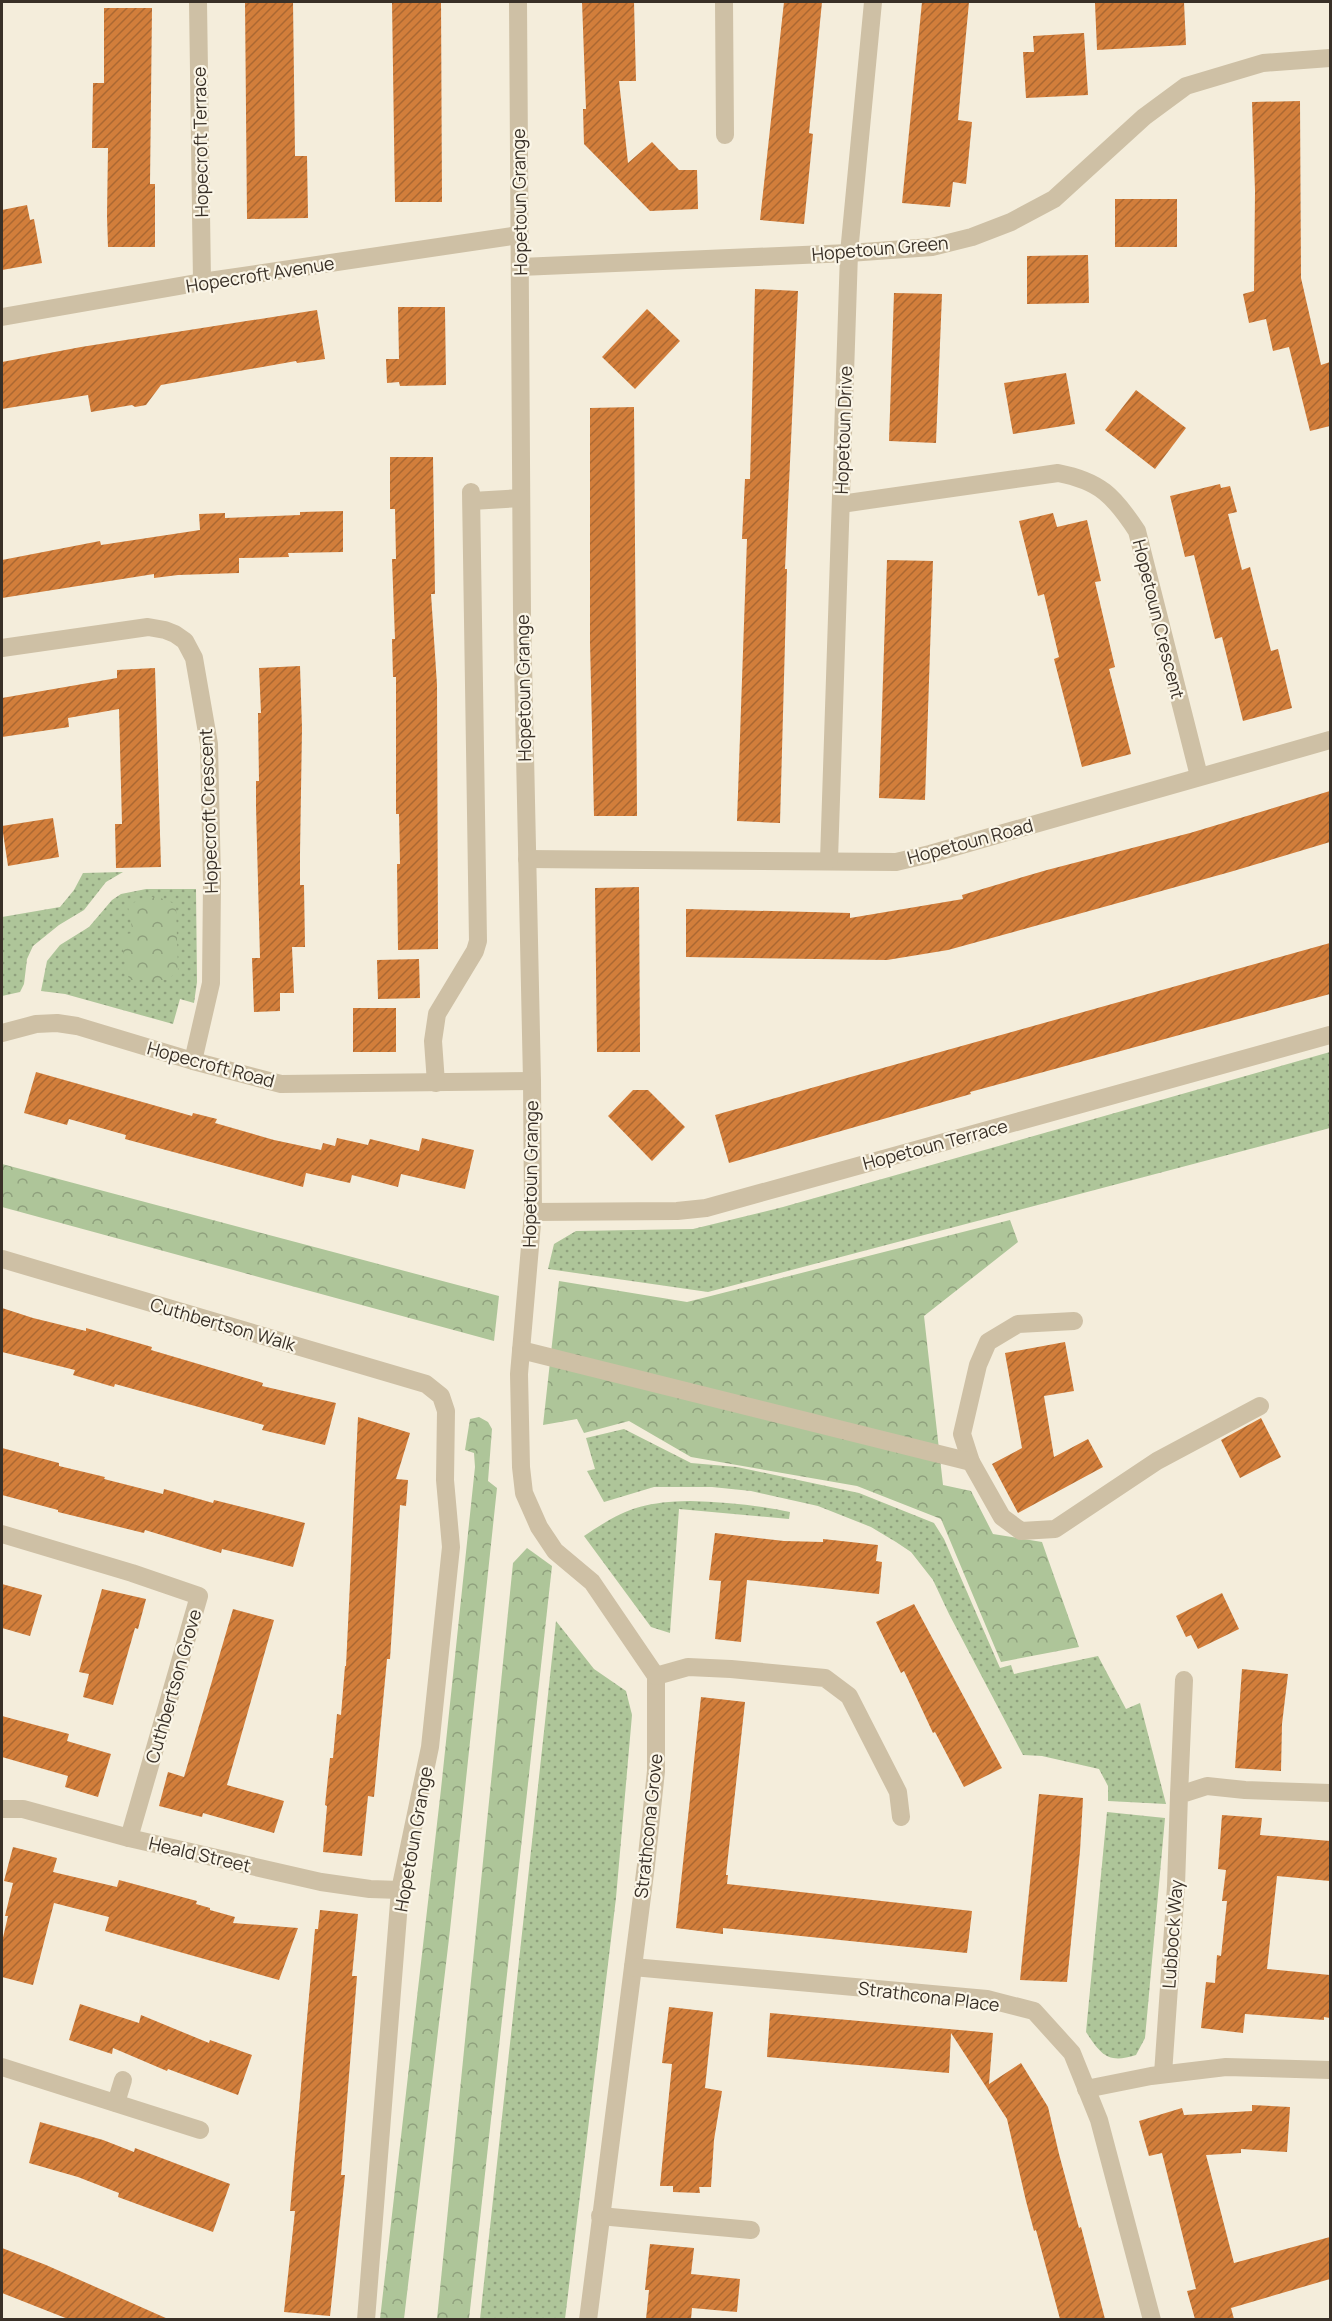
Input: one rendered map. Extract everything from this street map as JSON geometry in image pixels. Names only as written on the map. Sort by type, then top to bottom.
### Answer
[{"type":"street","name":"Hopecroft Terrace","points":[[198,2],[202,282]]},
{"type":"street","name":"Hopetoun Grange","points":[[518,2],[521,498],[533,1212],[519,1374],[521,1467],[524,1493],[539,1527],[555,1551],[591,1582],[656,1676]]},
{"type":"street","points":[[724,2],[724,135]]},
{"type":"street","name":"Hopetoun Drive","points":[[829,860],[849,253],[873,2]]},
{"type":"street","name":"Hopetoun Green","points":[[520,267],[849,253],[932,247],[972,237],[1011,222],[1054,199],[1144,117],[1186,86],[1263,63],[1330,58]]},
{"type":"street","name":"Hopecroft Avenue","points":[[2,318],[202,282],[519,235]]},
{"type":"street","name":"Hopetoun Crescent","points":[[841,504],[1058,472],[1096,484],[1121,506],[1137,531],[1198,776]]},
{"type":"street","points":[[436,1083],[434,1041],[436,1014],[475,951],[478,941],[472,496],[521,498]]},
{"type":"street","name":"Hopecroft Crescent","points":[[2,648],[148,627],[175,634],[185,641],[194,658],[209,744],[212,881],[211,983],[193,1061]]},
{"type":"street","name":"Hopetoun Road","points":[[527,859],[896,862],[1330,740]]},
{"type":"street","name":"Hopecroft Road","points":[[2,1033],[36,1024],[57,1023],[85,1028],[193,1061],[281,1084],[532,1081]]},
{"type":"street","name":"Hopetoun Terrace","points":[[533,1212],[677,1211],[706,1208],[1330,1035]]},
{"type":"street","name":"Cuthbertson Walk","points":[[2,1259],[426,1384],[441,1396]]},
{"type":"street","points":[[1074,1322],[1018,1324],[988,1342],[978,1365],[962,1434],[971,1462],[1002,1517],[1021,1531],[1055,1529],[1157,1461],[1260,1406]]},
{"type":"street","points":[[521,1350],[971,1462]]},
{"type":"street","name":"Hopetoun Grange","points":[[366,2319],[400,1890],[430,1748],[451,1547],[445,1480],[446,1411],[441,1396]]},
{"type":"street","name":"Cuthbertson Grove","points":[[2,1534],[132,1573],[199,1596],[129,1838]]},
{"type":"street","points":[[656,1676],[688,1667],[825,1678],[849,1696],[898,1792],[901,1817]]},
{"type":"street","name":"Strathcona Grove","points":[[588,2319],[656,1771],[656,1676]]},
{"type":"street","name":"Lubbock Way","points":[[1163,2074],[1176,1886],[1184,1680]]},
{"type":"street","points":[[1179,1795],[1207,1786],[1245,1790],[1330,1793]]},
{"type":"street","name":"Heald Street","points":[[2,1809],[23,1809],[129,1838],[321,1882],[370,1889],[400,1890]]},
{"type":"street","name":"Strathcona Place","points":[[633,1967],[987,1999],[1034,2011],[1072,2053],[1099,2120],[1152,2319]]},
{"type":"street","points":[[2,2067],[200,2130]]},
{"type":"street","points":[[1086,2089],[1163,2074],[1226,2067],[1330,2070]]},
{"type":"street","points":[[116,2103],[123,2080]]},
{"type":"street","points":[[600,2216],[751,2230]]},
{"type":"green space","points":[[123,872],[106,882],[84,910],[59,925],[33,946],[27,959],[24,984],[20,992],[2,996],[2,917],[60,907],[74,890],[83,873]]},
{"type":"green space","points":[[146,889],[196,889],[197,982],[194,1003],[180,999],[173,1024],[65,994],[41,991],[47,961],[60,945],[89,927],[112,900],[121,894]]},
{"type":"green space","points":[[152,897],[165,899],[176,905],[178,971],[167,980],[129,980],[120,935],[133,933],[128,907],[139,899]]},
{"type":"green space","points":[[1330,1052],[1330,1128],[708,1292],[548,1269],[554,1244],[576,1231],[693,1229],[783,1207]]},
{"type":"green space","points":[[2,1164],[499,1296],[494,1341],[2,1207]]},
{"type":"green space","points":[[1010,1220],[1018,1242],[924,1316],[943,1485],[971,1491],[993,1534],[1042,1542],[1079,1647],[1001,1662],[941,1519],[857,1486],[691,1457],[629,1421],[584,1433],[577,1419],[543,1425],[559,1281],[687,1302]]},
{"type":"green space","points":[[479,1417],[488,1422],[492,1429],[488,1481],[497,1488],[450,1930],[404,2319],[380,2319],[441,1789],[475,1467],[474,1453],[465,1450],[470,1419]]},
{"type":"green space","points":[[624,1429],[691,1463],[737,1467],[859,1493],[934,1523],[944,1539],[1000,1668],[1011,1665],[1014,1674],[1098,1656],[1126,1709],[1140,1703],[1166,1804],[1108,1801],[1108,1786],[1099,1769],[1042,1756],[1023,1755],[933,1580],[911,1552],[871,1527],[818,1506],[751,1491],[712,1487],[654,1487],[604,1502],[587,1471],[595,1469],[586,1438]]},
{"type":"green space","points":[[690,1501],[740,1504],[790,1512],[789,1519],[679,1509],[670,1633],[651,1627],[584,1536],[622,1513],[646,1505]]},
{"type":"green space","points":[[527,1548],[552,1566],[469,2319],[437,2319],[513,1563]]},
{"type":"green space","points":[[556,1621],[594,1669],[626,1691],[632,1715],[616,1898],[565,2319],[480,2319]]},
{"type":"green space","points":[[1107,1812],[1165,1818],[1145,2038],[1136,2055],[1126,2058],[1106,2056],[1096,2047],[1086,2032]]},
{"type":"building","points":[[245,2],[293,2],[295,156],[307,156],[308,218],[247,219]]},
{"type":"building","points":[[392,2],[441,2],[442,202],[395,202]]},
{"type":"building","points":[[582,2],[634,2],[636,81],[619,81],[628,163],[652,142],[679,170],[697,170],[698,209],[650,211],[584,144],[583,109],[586,109]]},
{"type":"building","points":[[784,2],[822,2],[809,133],[813,134],[804,224],[760,220]]},
{"type":"building","points":[[922,2],[969,2],[958,120],[972,122],[966,184],[953,182],[950,207],[902,203]]},
{"type":"building","points":[[1184,2],[1186,45],[1097,50],[1095,3]]},
{"type":"building","points":[[104,8],[152,8],[150,184],[155,184],[155,247],[108,247],[108,148],[92,148],[93,83],[104,83]]},
{"type":"building","points":[[1084,33],[1088,95],[1026,98],[1023,52],[1034,52],[1033,36]]},
{"type":"building","points":[[1300,101],[1301,278],[1321,365],[1330,362],[1330,426],[1310,431],[1289,347],[1273,351],[1266,319],[1249,323],[1243,294],[1254,291],[1255,191],[1252,102]]},
{"type":"building","points":[[1115,199],[1177,199],[1177,247],[1115,247]]},
{"type":"building","points":[[27,205],[30,220],[34,219],[42,263],[2,270],[2,210]]},
{"type":"building","points":[[1088,255],[1089,303],[1027,304],[1027,256]]},
{"type":"building","points":[[755,289],[798,291],[785,569],[787,569],[780,823],[737,821],[747,539],[742,539],[745,479],[750,479]]},
{"type":"building","points":[[894,293],[942,294],[936,443],[889,441]]},
{"type":"building","points":[[398,307],[445,307],[446,385],[400,386],[399,382],[387,383],[386,359],[399,359]]},
{"type":"building","points":[[647,309],[680,341],[635,389],[602,357]]},
{"type":"building","points":[[317,310],[325,359],[297,363],[296,361],[161,385],[146,405],[135,407],[132,405],[91,412],[88,395],[2,409],[2,362],[81,347]]},
{"type":"building","points":[[1066,373],[1075,424],[1013,434],[1004,383]]},
{"type":"building","points":[[1136,390],[1186,428],[1155,469],[1105,430]]},
{"type":"building","points":[[634,407],[637,816],[594,816],[590,642],[590,408]]},
{"type":"building","points":[[390,457],[433,457],[435,594],[431,594],[437,685],[438,949],[398,950],[397,864],[400,864],[399,814],[396,814],[396,677],[393,677],[392,639],[395,639],[392,559],[396,559],[395,509],[390,509]]},
{"type":"building","points":[[1220,484],[1221,488],[1230,486],[1237,512],[1228,514],[1242,570],[1250,567],[1271,651],[1278,649],[1292,708],[1243,721],[1222,637],[1215,639],[1194,555],[1185,557],[1170,496]]},
{"type":"building","points":[[343,511],[343,552],[288,553],[289,557],[239,558],[239,573],[154,578],[154,574],[2,598],[2,560],[100,541],[101,545],[200,530],[199,514],[225,513],[225,518]]},
{"type":"building","points":[[1053,513],[1057,527],[1087,520],[1101,581],[1095,582],[1115,667],[1109,669],[1131,754],[1082,767],[1054,659],[1059,657],[1044,594],[1038,596],[1019,521]]},
{"type":"building","points":[[887,560],[933,561],[925,800],[879,798]]},
{"type":"building","points":[[300,666],[302,728],[300,885],[304,885],[305,947],[292,947],[294,993],[280,993],[280,1011],[254,1012],[252,958],[260,958],[256,806],[256,781],[259,781],[258,713],[261,713],[259,668]]},
{"type":"building","points":[[155,668],[161,867],[116,868],[115,824],[122,824],[119,709],[68,718],[69,727],[2,737],[2,698],[117,678],[117,670]]},
{"type":"building","points":[[1330,791],[1330,842],[948,950],[887,960],[686,957],[686,909],[850,913],[850,918],[963,899],[962,895],[1047,870],[1190,833]]},
{"type":"building","points":[[53,818],[59,857],[8,866],[2,826]]},
{"type":"building","points":[[639,887],[640,1052],[597,1052],[595,888]]},
{"type":"building","points":[[1330,943],[1330,994],[970,1092],[971,1094],[729,1163],[715,1115]]},
{"type":"building","points":[[419,959],[420,998],[378,999],[377,960]]},
{"type":"building","points":[[353,1008],[396,1008],[396,1052],[353,1052]]},
{"type":"building","points":[[36,1072],[192,1116],[193,1113],[217,1119],[215,1123],[274,1140],[321,1150],[323,1143],[335,1146],[337,1138],[368,1145],[370,1139],[419,1151],[422,1138],[474,1150],[465,1189],[401,1174],[398,1187],[352,1175],[350,1183],[306,1173],[303,1187],[125,1139],[126,1135],[69,1119],[67,1125],[24,1113]]},
{"type":"building","points":[[633,1090],[648,1090],[685,1127],[652,1161],[608,1116]]},
{"type":"building","points":[[2,1308],[33,1318],[86,1331],[86,1328],[152,1347],[151,1350],[263,1383],[262,1386],[336,1403],[325,1445],[262,1430],[264,1425],[115,1384],[114,1387],[73,1375],[75,1370],[2,1352]]},
{"type":"building","points":[[1065,1342],[1074,1391],[1044,1396],[1054,1457],[1088,1439],[1103,1467],[1018,1513],[992,1464],[1022,1448],[1005,1353]]},
{"type":"building","points":[[358,1417],[410,1433],[396,1479],[408,1480],[406,1506],[400,1505],[390,1659],[387,1659],[374,1797],[368,1796],[362,1856],[323,1852],[330,1758],[333,1758],[337,1714],[341,1715],[346,1666]]},
{"type":"building","points":[[1261,1418],[1281,1457],[1240,1478],[1221,1440]]},
{"type":"building","points":[[2,1448],[163,1494],[164,1489],[213,1503],[214,1500],[305,1523],[293,1567],[222,1549],[221,1553],[145,1530],[144,1533],[58,1512],[58,1510],[2,1495]]},
{"type":"building","points":[[715,1533],[784,1541],[823,1542],[823,1539],[878,1545],[876,1561],[882,1562],[879,1594],[747,1580],[741,1642],[715,1639],[721,1581],[709,1580]]},
{"type":"building","points":[[2,1584],[42,1595],[30,1636],[2,1628]]},
{"type":"building","points":[[102,1589],[146,1599],[138,1629],[135,1628],[113,1705],[83,1697],[89,1674],[79,1672]]},
{"type":"building","points":[[1222,1593],[1239,1629],[1198,1649],[1191,1635],[1186,1637],[1176,1616]]},
{"type":"building","points":[[914,1604],[1002,1768],[964,1787],[935,1732],[933,1733],[904,1671],[901,1673],[876,1622]]},
{"type":"building","points":[[233,1609],[274,1620],[227,1785],[284,1801],[274,1833],[203,1813],[202,1817],[159,1806],[168,1772],[184,1777]]},
{"type":"building","points":[[1242,1669],[1288,1674],[1282,1724],[1281,1771],[1235,1768]]},
{"type":"building","points":[[701,1697],[745,1702],[726,1875],[728,1875],[727,1884],[972,1911],[967,1953],[723,1928],[723,1934],[676,1928]]},
{"type":"building","points":[[2,1716],[69,1734],[67,1741],[111,1754],[98,1797],[65,1787],[68,1776],[2,1757]]},
{"type":"building","points":[[1039,1794],[1083,1798],[1067,1982],[1020,1980]]},
{"type":"building","points":[[1222,1815],[1262,1818],[1260,1835],[1330,1841],[1330,1881],[1277,1876],[1267,1969],[1330,1975],[1330,2018],[1324,2017],[1324,2020],[1245,2014],[1243,2033],[1201,2028],[1206,1982],[1215,1983],[1217,1955],[1221,1956],[1227,1901],[1222,1901],[1226,1870],[1218,1869]]},
{"type":"building","points":[[13,1847],[57,1858],[53,1872],[117,1887],[119,1880],[197,1901],[196,1904],[210,1908],[210,1910],[235,1917],[233,1923],[298,1928],[279,1980],[105,1931],[109,1917],[54,1903],[33,1985],[2,1977],[2,1942],[8,1916],[5,1916],[13,1883],[4,1881]]},
{"type":"building","points":[[320,1910],[358,1914],[352,1976],[357,1976],[341,2175],[345,2175],[330,2316],[284,2312],[295,2211],[290,2211],[315,1929],[318,1929]]},
{"type":"building","points":[[80,2004],[139,2023],[141,2015],[209,2043],[210,2040],[252,2055],[238,2095],[168,2069],[167,2071],[113,2048],[112,2054],[69,2040]]},
{"type":"building","points":[[669,2007],[713,2012],[705,2088],[722,2091],[714,2140],[711,2187],[699,2187],[700,2193],[673,2192],[673,2186],[660,2186],[672,2064],[662,2063]]},
{"type":"building","points":[[770,2013],[993,2033],[989,2084],[1021,2063],[1048,2107],[1105,2319],[1060,2319],[1026,2201],[1007,2119],[951,2033],[949,2073],[767,2057]]},
{"type":"building","points":[[1252,2105],[1290,2107],[1287,2152],[1241,2149],[1241,2153],[1206,2155],[1234,2263],[1330,2237],[1330,2279],[1231,2308],[1234,2319],[1195,2319],[1187,2291],[1196,2289],[1162,2153],[1149,2156],[1139,2121],[1182,2108],[1184,2115],[1252,2111]]},
{"type":"building","points":[[40,2122],[103,2140],[134,2152],[135,2148],[230,2184],[213,2232],[118,2197],[119,2193],[78,2177],[29,2163]]},
{"type":"building","points":[[650,2244],[694,2248],[691,2274],[740,2279],[737,2312],[692,2308],[691,2319],[646,2319],[649,2290],[645,2290]]},
{"type":"building","points":[[2,2248],[168,2319],[68,2319],[2,2293]]}]
